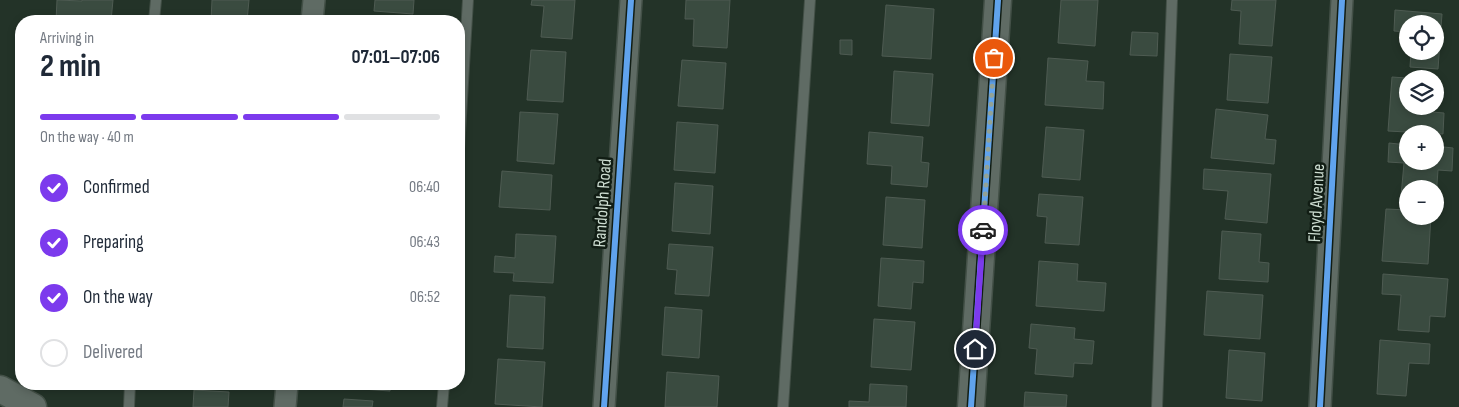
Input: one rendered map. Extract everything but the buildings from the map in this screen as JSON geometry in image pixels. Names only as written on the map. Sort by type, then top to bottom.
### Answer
[{"type":"street","points":[[313,15],[314,0]]},
{"type":"street","name":"Randolph Road","points":[[604,407],[630,0]]},
{"type":"street","points":[[971,407],[998,0]]},
{"type":"street","name":"Floyd Avenue","points":[[1320,407],[1342,0]]},
{"type":"street","points":[[0,389],[33,407]]},
{"type":"street","points":[[285,407],[286,390]]},
{"type":"lane","points":[[155,15],[156,0]]},
{"type":"lane","points":[[465,50],[468,0]]},
{"type":"lane","points":[[783,407],[810,0]]},
{"type":"lane","points":[[1157,407],[1172,0]]},
{"type":"lane","points":[[129,407],[130,390]]},
{"type":"lane","points":[[442,407],[443,390]]},
{"type":"cycle path","points":[[604,407],[631,0]]},
{"type":"cycle path","points":[[971,407],[998,0]]},
{"type":"cycle path","points":[[1320,407],[1342,0]]},
{"type":"way so far","points":[[983,230],[994,58]]},
{"type":"route","points":[[975,349],[983,230]]}]
